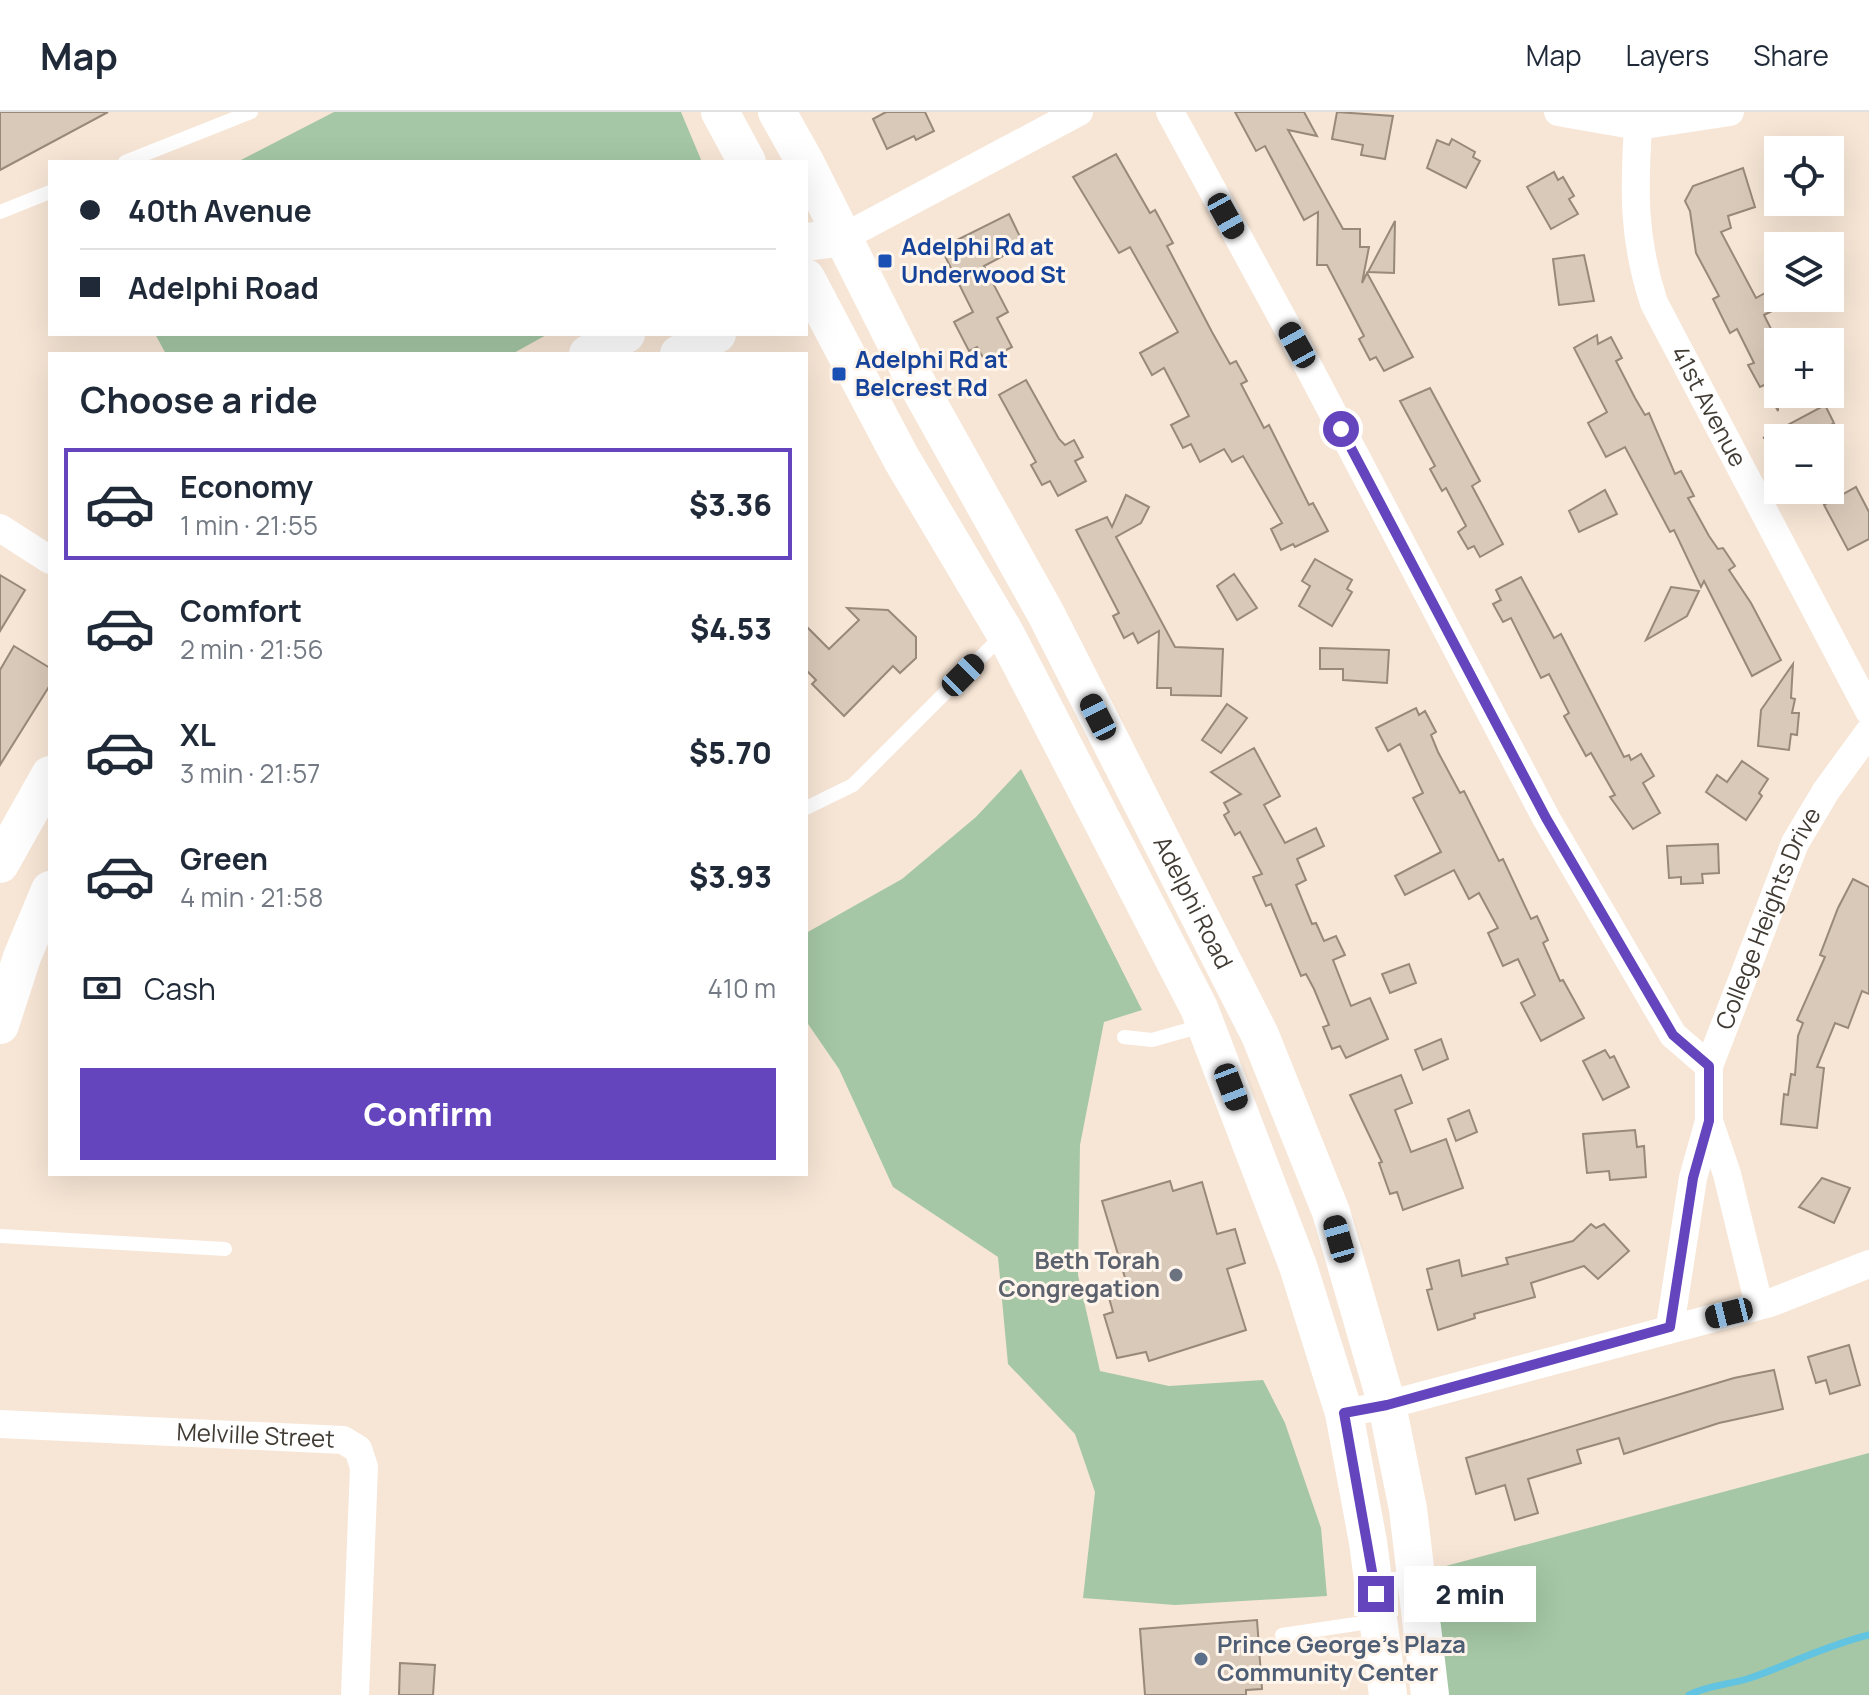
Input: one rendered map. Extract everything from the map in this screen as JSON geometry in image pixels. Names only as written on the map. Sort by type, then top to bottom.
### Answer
[{"type":"main road","points":[[720,112],[743,159]]},
{"type":"main road","name":"Adelphi Road","points":[[777,112],[803,160]]},
{"type":"main road","name":"Adelphi Road","points":[[808,169],[910,371],[1046,614],[1260,1035],[1331,1212],[1387,1405],[1408,1509],[1430,1695]]},
{"type":"main road","points":[[808,242],[844,237]]},
{"type":"main road","points":[[808,283],[844,237]]},
{"type":"main road","name":"Adelphi Road","points":[[808,286],[901,458],[1005,633],[1155,917],[1206,1025],[1298,1266],[1344,1413],[1380,1620],[1388,1695]]},
{"type":"main road","points":[[592,352],[622,336]]},
{"type":"main road","points":[[683,352],[713,336]]},
{"type":"main road","points":[[0,864],[48,779]]},
{"type":"main road","points":[[0,1025],[22,957],[48,895]]},
{"type":"street","points":[[844,237],[1079,112]]},
{"type":"street","points":[[1170,112],[1297,345],[1546,818],[1673,1035],[1709,1066]]},
{"type":"street","points":[[1558,112],[1638,126],[1730,112]]},
{"type":"street","name":"41st Avenue","points":[[1638,126],[1633,210],[1638,249],[1654,303],[1869,711]]},
{"type":"street","points":[[0,528],[48,559]]},
{"type":"street","name":"College Heights Drive","points":[[1670,1327],[1693,1178],[1709,1121],[1709,1066],[1795,843],[1826,791],[1869,732]]},
{"type":"street","name":"College Heights Drive","points":[[1709,1121],[1727,1174],[1759,1305]]},
{"type":"street","points":[[1344,1413],[1387,1405],[1759,1305],[1869,1264]]},
{"type":"street","name":"Melville Street","points":[[0,1424],[343,1440],[358,1449],[364,1467],[355,1695]]},
{"type":"lane","points":[[130,160],[251,112]]},
{"type":"lane","points":[[0,212],[48,193]]},
{"type":"lane","points":[[808,807],[853,785],[1005,633]]},
{"type":"lane","points":[[1124,1037],[1152,1040],[1206,1025]]},
{"type":"lane","points":[[0,1236],[225,1249]]},
{"type":"lane","points":[[1282,1635],[1380,1620]]},
{"type":"green space","points":[[334,112],[681,112],[701,160],[241,160]]},
{"type":"green space","points":[[156,336],[544,336],[516,352],[165,352]]},
{"type":"green space","points":[[1021,769],[1142,1010],[1104,1022],[1080,1145],[1078,1275],[1100,1371],[1169,1386],[1263,1380],[1285,1423],[1321,1528],[1327,1596],[1175,1605],[1083,1598],[1095,1492],[1075,1434],[1008,1364],[998,1257],[893,1187],[839,1069],[808,1024],[808,932],[902,879],[976,817]]},
{"type":"green space","points":[[1869,1453],[1869,1695],[1430,1695],[1416,1574]]},
{"type":"building","points":[[0,112],[108,112],[0,170]]},
{"type":"building","points":[[886,112],[925,112],[934,131],[916,140],[914,136],[887,149],[873,119]]},
{"type":"building","points":[[1235,112],[1304,112],[1317,136],[1288,130],[1343,229],[1360,229],[1360,247],[1369,247],[1362,283],[1367,273],[1413,357],[1384,371],[1376,357],[1370,360],[1359,339],[1364,336],[1327,265],[1317,265],[1318,212],[1304,220],[1265,146],[1256,151]]},
{"type":"building","points":[[1337,112],[1393,116],[1385,159],[1361,155],[1363,145],[1332,139]]},
{"type":"building","points":[[1452,139],[1475,152],[1473,157],[1480,161],[1466,188],[1427,168],[1437,140],[1449,145]]},
{"type":"building","points":[[1116,154],[1150,213],[1155,210],[1173,243],[1167,246],[1212,332],[1230,364],[1236,361],[1247,381],[1241,384],[1264,428],[1269,425],[1309,505],[1313,503],[1328,531],[1295,547],[1293,544],[1281,550],[1271,529],[1282,523],[1243,456],[1232,462],[1224,449],[1200,462],[1191,444],[1183,448],[1171,425],[1189,416],[1164,368],[1152,375],[1140,353],[1178,332],[1130,247],[1119,253],[1073,177]]},
{"type":"building","points":[[1743,168],[1755,207],[1728,216],[1731,228],[1721,232],[1756,298],[1764,294],[1764,312],[1770,312],[1764,315],[1770,328],[1764,328],[1764,385],[1760,387],[1748,365],[1754,363],[1737,329],[1730,333],[1713,299],[1719,296],[1696,253],[1690,211],[1685,201],[1693,186]]},
{"type":"building","points":[[1554,172],[1558,180],[1563,177],[1574,196],[1569,199],[1578,214],[1551,229],[1527,187]]},
{"type":"building","points":[[1009,214],[1024,245],[984,266],[1008,312],[997,318],[1012,347],[985,361],[977,347],[969,351],[954,322],[973,312],[941,248]]},
{"type":"building","points":[[1395,221],[1394,273],[1368,272]]},
{"type":"building","points":[[1584,255],[1594,301],[1559,305],[1553,259]]},
{"type":"building","points":[[1597,335],[1598,344],[1611,337],[1622,358],[1616,361],[1645,415],[1649,413],[1675,474],[1681,471],[1694,496],[1688,498],[1709,536],[1718,549],[1723,548],[1735,566],[1729,570],[1751,603],[1781,660],[1752,676],[1704,581],[1701,587],[1674,530],[1670,532],[1625,447],[1606,457],[1588,423],[1607,412],[1574,348]]},
{"type":"building","points":[[1026,380],[1059,439],[1065,445],[1074,440],[1083,457],[1075,461],[1086,481],[1058,496],[1050,481],[1042,485],[1031,465],[1036,462],[999,395]]},
{"type":"building","points":[[1430,388],[1480,481],[1472,486],[1503,544],[1480,557],[1474,546],[1468,549],[1458,532],[1466,526],[1446,488],[1442,491],[1430,469],[1435,466],[1400,401]]},
{"type":"building","points":[[1819,408],[1826,408],[1834,423],[1832,424],[1789,424]]},
{"type":"building","points":[[1856,487],[1869,512],[1869,539],[1848,550],[1824,505],[1844,504],[1844,494]]},
{"type":"building","points":[[1605,490],[1617,514],[1579,532],[1569,511]]},
{"type":"building","points":[[1126,495],[1149,507],[1141,523],[1116,537],[1175,647],[1223,649],[1221,696],[1171,695],[1171,688],[1157,688],[1159,631],[1138,643],[1133,633],[1124,638],[1113,616],[1119,613],[1076,530],[1107,517],[1112,527]]},
{"type":"building","points":[[1315,559],[1352,580],[1347,589],[1352,592],[1332,626],[1299,606],[1310,586],[1302,581]]},
{"type":"building","points":[[1234,574],[1257,608],[1237,620],[1217,586]]},
{"type":"building","points":[[0,575],[25,590],[0,631]]},
{"type":"building","points":[[1521,577],[1554,638],[1561,634],[1624,757],[1629,755],[1631,760],[1641,754],[1654,776],[1643,783],[1660,813],[1633,829],[1610,797],[1615,795],[1591,753],[1586,756],[1564,716],[1569,713],[1549,674],[1541,678],[1511,618],[1503,622],[1493,604],[1501,600],[1496,590]]},
{"type":"building","points":[[1671,587],[1699,591],[1687,616],[1646,640]]},
{"type":"building","points":[[847,608],[888,610],[916,637],[916,658],[900,673],[893,666],[844,716],[812,684],[816,680],[808,672],[808,628],[829,649],[859,620]]},
{"type":"building","points":[[14,646],[48,667],[48,688],[0,765],[0,670]]},
{"type":"building","points":[[1320,648],[1389,650],[1387,683],[1343,680],[1343,669],[1320,669]]},
{"type":"building","points":[[1793,664],[1791,698],[1795,699],[1792,713],[1799,713],[1797,735],[1791,734],[1789,750],[1758,746],[1761,710]]},
{"type":"building","points":[[1227,704],[1247,718],[1221,753],[1202,740]]},
{"type":"building","points":[[1416,708],[1419,715],[1425,711],[1436,732],[1431,735],[1438,752],[1460,793],[1464,791],[1499,861],[1503,859],[1531,919],[1537,916],[1548,940],[1543,943],[1560,981],[1563,980],[1584,1018],[1541,1041],[1521,1003],[1535,995],[1518,959],[1503,966],[1488,933],[1498,928],[1479,893],[1469,899],[1454,870],[1405,895],[1395,876],[1441,852],[1413,798],[1423,793],[1400,744],[1388,751],[1376,728]]},
{"type":"building","points":[[1254,748],[1280,796],[1264,805],[1285,843],[1316,828],[1324,846],[1297,859],[1306,880],[1296,885],[1312,924],[1316,923],[1324,941],[1336,936],[1345,955],[1333,960],[1351,1006],[1370,998],[1388,1039],[1346,1058],[1340,1046],[1332,1049],[1323,1027],[1329,1025],[1314,989],[1306,974],[1301,976],[1271,904],[1266,906],[1253,877],[1262,874],[1240,832],[1235,835],[1224,815],[1229,812],[1224,803],[1241,794],[1211,772]]},
{"type":"building","points":[[1742,761],[1768,779],[1759,793],[1762,796],[1746,820],[1706,792],[1717,775],[1727,782]]},
{"type":"building","points":[[1718,844],[1719,873],[1702,874],[1703,883],[1681,884],[1681,877],[1669,878],[1667,846]]},
{"type":"building","points":[[1853,879],[1869,887],[1869,994],[1862,991],[1848,1028],[1835,1023],[1817,1067],[1824,1068],[1817,1128],[1781,1124],[1784,1094],[1788,1095],[1791,1074],[1795,1075],[1798,1036],[1803,1023],[1797,1020],[1825,957],[1820,955],[1838,908]]},
{"type":"building","points":[[1409,964],[1416,983],[1390,993],[1382,974]]},
{"type":"building","points":[[1441,1039],[1448,1059],[1423,1070],[1415,1050]]},
{"type":"building","points":[[1605,1050],[1610,1058],[1614,1056],[1629,1087],[1603,1100],[1583,1061]]},
{"type":"building","points":[[1401,1075],[1412,1103],[1395,1110],[1411,1152],[1446,1139],[1463,1188],[1403,1210],[1397,1192],[1390,1194],[1379,1163],[1382,1162],[1350,1095]]},
{"type":"building","points":[[1469,1110],[1477,1132],[1456,1141],[1448,1119]]},
{"type":"building","points":[[1635,1130],[1637,1147],[1644,1146],[1646,1177],[1610,1180],[1609,1171],[1587,1173],[1583,1134]]},
{"type":"building","points":[[1822,1178],[1850,1188],[1834,1223],[1799,1207]]},
{"type":"building","name":"Beth Torah Congregation","points":[[1170,1181],[1173,1191],[1202,1182],[1217,1234],[1235,1229],[1245,1263],[1227,1269],[1246,1330],[1149,1361],[1146,1352],[1117,1358],[1104,1315],[1113,1312],[1106,1287],[1126,1281],[1102,1201]]},
{"type":"building","points":[[1591,1224],[1596,1228],[1604,1224],[1629,1251],[1598,1279],[1584,1266],[1531,1283],[1535,1297],[1474,1314],[1475,1318],[1438,1330],[1427,1290],[1432,1289],[1427,1269],[1459,1260],[1462,1276],[1508,1264],[1506,1258],[1573,1241]]},
{"type":"building","points":[[1849,1345],[1860,1385],[1830,1394],[1826,1380],[1816,1383],[1808,1357]]},
{"type":"building","points":[[1774,1370],[1783,1409],[1719,1423],[1624,1454],[1619,1438],[1577,1450],[1581,1463],[1528,1479],[1538,1513],[1515,1520],[1505,1485],[1476,1494],[1466,1458],[1734,1378]]},
{"type":"building","name":"Prince George's Plaza Community Center","points":[[1257,1620],[1262,1689],[1246,1690],[1246,1695],[1145,1695],[1140,1629]]},
{"type":"building","points":[[400,1663],[435,1665],[433,1695],[399,1695]]},
{"type":"waterway","points":[[1689,1695],[1750,1678],[1869,1635]]},
{"type":"place","name":"Adelphi Rd at Underwood St","points":[[885,261]]},
{"type":"place","name":"Adelphi Rd at Belcrest Rd","points":[[839,374]]},
{"type":"place","name":"Beth Torah Congregation","points":[[1176,1275]]},
{"type":"place","name":"Prince George's Plaza Community Center","points":[[1201,1659]]},
{"type":"route","points":[[1341,429],[1546,818],[1673,1035],[1709,1066],[1709,1121],[1693,1178],[1670,1327],[1387,1405],[1344,1413],[1376,1594]]}]
